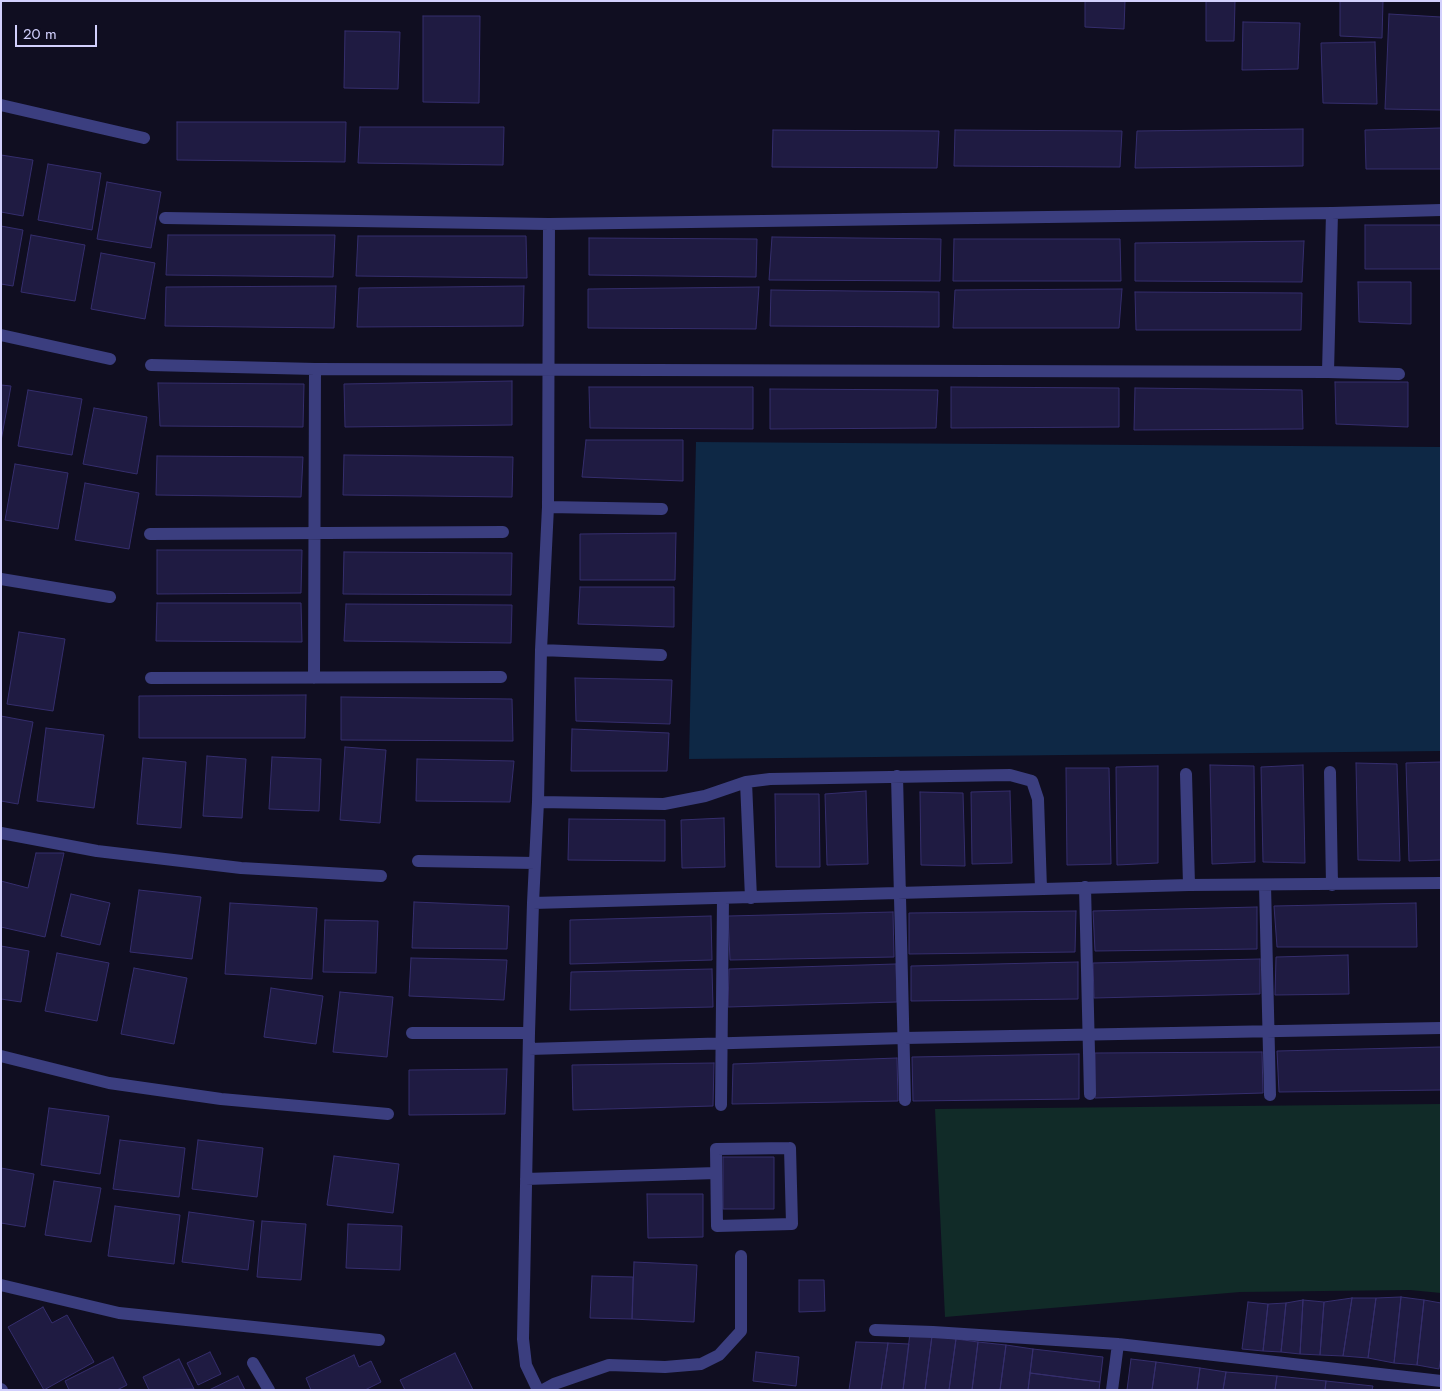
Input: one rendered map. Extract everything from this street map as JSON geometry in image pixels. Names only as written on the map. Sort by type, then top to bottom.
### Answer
[{"type":"street","points":[[1,105],[144,138]]},
{"type":"street","points":[[165,218],[549,224],[1441,210]]},
{"type":"street","points":[[1328,372],[1332,213]]},
{"type":"street","points":[[538,1390],[526,1365],[523,1339],[529,1033],[538,802],[541,650],[548,507],[550,370],[549,224]]},
{"type":"street","points":[[1,334],[110,359]]},
{"type":"street","points":[[151,365],[315,369],[1328,372],[1399,374]]},
{"type":"street","points":[[314,678],[315,369]]},
{"type":"street","points":[[548,507],[662,509]]},
{"type":"street","points":[[150,534],[503,532]]},
{"type":"street","points":[[1,579],[110,597]]},
{"type":"street","points":[[541,650],[661,655]]},
{"type":"street","points":[[151,678],[501,677]]},
{"type":"street","points":[[1330,772],[1332,885]]},
{"type":"street","points":[[1186,774],[1189,884]]},
{"type":"street","points":[[538,802],[664,804],[705,796],[746,782],[770,779],[1010,775],[1032,781],[1038,798],[1041,889]]},
{"type":"street","points":[[897,776],[906,1100]]},
{"type":"street","points":[[746,782],[751,898]]},
{"type":"street","points":[[1,833],[96,851],[212,865],[381,876]]},
{"type":"street","points":[[418,861],[535,863]]},
{"type":"street","points":[[533,903],[1189,884],[1441,884]]},
{"type":"street","points":[[1265,885],[1270,1095]]},
{"type":"street","points":[[1085,887],[1090,1094]]},
{"type":"street","points":[[721,1105],[723,898]]},
{"type":"street","points":[[529,1049],[904,1038],[1441,1028]]},
{"type":"street","points":[[412,1033],[529,1033]]},
{"type":"street","points":[[1,1056],[109,1082],[221,1099],[388,1114]]},
{"type":"street","points":[[790,1148],[792,1224],[717,1226],[716,1173],[716,1149],[790,1148]]},
{"type":"street","points":[[526,1179],[716,1173]]},
{"type":"street","points":[[543,1390],[554,1384],[609,1365],[665,1368],[701,1364],[720,1355],[741,1331],[741,1256]]},
{"type":"street","points":[[1,1285],[119,1313],[379,1340]]},
{"type":"street","points":[[875,1330],[1118,1344],[1441,1381]]},
{"type":"street","points":[[1112,1390],[1118,1344]]},
{"type":"street","points":[[253,1363],[269,1390]]},
{"type":"green space","points":[[1441,1104],[1441,1293],[1410,1290],[1240,1292],[945,1317],[935,1109]]},
{"type":"water","points":[[696,442],[1441,447],[1441,751],[689,759]]},
{"type":"building","points":[[1085,1],[1125,1],[1124,29],[1085,27]]},
{"type":"building","points":[[1206,1],[1235,1],[1234,41],[1206,41]]},
{"type":"building","points":[[1340,1],[1383,1],[1382,38],[1340,36]]},
{"type":"building","points":[[1389,14],[1441,17],[1441,110],[1385,109]]},
{"type":"building","points":[[423,16],[480,16],[479,103],[423,102]]},
{"type":"building","points":[[1243,22],[1300,23],[1298,69],[1242,70]]},
{"type":"building","points":[[345,31],[400,32],[398,89],[344,88]]},
{"type":"building","points":[[1375,42],[1377,104],[1323,103],[1321,43]]},
{"type":"building","points":[[177,122],[346,122],[345,162],[177,160]]},
{"type":"building","points":[[360,127],[504,127],[503,165],[358,163]]},
{"type":"building","points":[[1441,128],[1441,169],[1366,169],[1365,130]]},
{"type":"building","points":[[1303,129],[1303,166],[1135,168],[1137,131]]},
{"type":"building","points":[[773,130],[939,131],[937,168],[772,167]]},
{"type":"building","points":[[955,130],[1122,131],[1120,167],[954,166]]},
{"type":"building","points":[[1,155],[33,160],[23,216],[1,212]]},
{"type":"building","points":[[48,164],[101,173],[92,230],[38,220]]},
{"type":"building","points":[[107,182],[161,192],[151,248],[97,239]]},
{"type":"building","points":[[1365,225],[1441,225],[1441,269],[1365,269]]},
{"type":"building","points":[[1,226],[23,230],[13,286],[1,284]]},
{"type":"building","points":[[31,235],[85,245],[75,301],[21,292]]},
{"type":"building","points":[[168,235],[335,235],[333,277],[166,275]]},
{"type":"building","points":[[358,236],[526,236],[527,278],[356,276]]},
{"type":"building","points":[[772,237],[941,239],[940,281],[769,280]]},
{"type":"building","points":[[589,238],[757,239],[756,277],[589,275]]},
{"type":"building","points":[[954,239],[1120,239],[1121,281],[953,281]]},
{"type":"building","points":[[1304,241],[1302,282],[1135,281],[1135,243]]},
{"type":"building","points":[[101,253],[155,263],[145,319],[91,309]]},
{"type":"building","points":[[1358,282],[1411,282],[1411,324],[1359,322]]},
{"type":"building","points":[[336,286],[334,328],[165,326],[166,287]]},
{"type":"building","points":[[524,286],[523,326],[357,327],[359,288]]},
{"type":"building","points":[[759,287],[756,329],[588,328],[588,289]]},
{"type":"building","points":[[1122,289],[1119,328],[953,328],[955,290]]},
{"type":"building","points":[[771,290],[939,292],[939,327],[770,326]]},
{"type":"building","points":[[1135,292],[1302,293],[1301,330],[1136,330]]},
{"type":"building","points":[[512,381],[512,425],[345,427],[344,384]]},
{"type":"building","points":[[1335,382],[1408,382],[1408,427],[1336,424]]},
{"type":"building","points":[[158,383],[304,384],[303,427],[160,426]]},
{"type":"building","points":[[1,385],[11,386],[1,441]]},
{"type":"building","points":[[589,387],[753,387],[753,429],[590,428]]},
{"type":"building","points":[[951,387],[1119,388],[1119,427],[951,428]]},
{"type":"building","points":[[1135,388],[1302,390],[1303,429],[1134,430]]},
{"type":"building","points":[[770,389],[938,390],[936,428],[770,429]]},
{"type":"building","points":[[28,390],[82,399],[72,455],[18,446]]},
{"type":"building","points":[[94,408],[147,417],[137,474],[83,464]]},
{"type":"building","points":[[586,440],[683,440],[683,481],[582,477]]},
{"type":"building","points":[[344,455],[513,457],[512,497],[343,495]]},
{"type":"building","points":[[157,456],[303,457],[301,497],[156,495]]},
{"type":"building","points":[[15,464],[68,473],[58,529],[5,520]]},
{"type":"building","points":[[85,483],[139,493],[129,549],[75,540]]},
{"type":"building","points":[[676,533],[675,580],[580,580],[580,534]]},
{"type":"building","points":[[157,550],[302,550],[301,593],[157,594]]},
{"type":"building","points":[[344,552],[512,553],[511,595],[343,594]]},
{"type":"building","points":[[580,587],[674,587],[674,627],[578,624]]},
{"type":"building","points":[[157,603],[301,603],[302,642],[156,641]]},
{"type":"building","points":[[346,604],[512,605],[511,643],[344,641]]},
{"type":"building","points":[[19,632],[65,639],[53,711],[7,704]]},
{"type":"building","points":[[575,678],[672,680],[670,724],[576,721]]},
{"type":"building","points":[[306,695],[305,738],[139,738],[139,696]]},
{"type":"building","points":[[341,697],[512,699],[513,741],[341,740]]},
{"type":"building","points":[[1,716],[33,722],[18,804],[1,801]]},
{"type":"building","points":[[46,728],[104,735],[94,808],[37,801]]},
{"type":"building","points":[[572,729],[669,733],[667,771],[571,771]]},
{"type":"building","points":[[345,747],[386,750],[380,823],[340,820]]},
{"type":"building","points":[[207,756],[246,759],[242,818],[203,816]]},
{"type":"building","points":[[272,757],[321,759],[319,811],[269,809]]},
{"type":"building","points":[[143,758],[186,762],[181,828],[137,824]]},
{"type":"building","points":[[417,759],[514,761],[510,802],[416,801]]},
{"type":"building","points":[[1441,762],[1441,860],[1409,861],[1406,763]]},
{"type":"building","points":[[1356,763],[1397,764],[1400,861],[1358,860]]},
{"type":"building","points":[[1210,765],[1254,766],[1255,862],[1212,864]]},
{"type":"building","points":[[1303,765],[1305,863],[1263,862],[1261,767]]},
{"type":"building","points":[[1158,766],[1158,863],[1117,865],[1116,767]]},
{"type":"building","points":[[1066,768],[1109,768],[1111,864],[1067,865]]},
{"type":"building","points":[[866,791],[868,864],[827,865],[825,794]]},
{"type":"building","points":[[1010,791],[1012,863],[972,864],[971,792]]},
{"type":"building","points":[[920,792],[963,793],[965,866],[921,865]]},
{"type":"building","points":[[775,794],[819,794],[820,867],[776,867]]},
{"type":"building","points":[[724,818],[725,867],[682,868],[681,820]]},
{"type":"building","points":[[569,819],[665,820],[665,861],[568,860]]},
{"type":"building","points":[[36,853],[64,853],[45,937],[1,927],[1,881],[28,888]]},
{"type":"building","points":[[139,890],[201,897],[192,959],[130,952]]},
{"type":"building","points":[[71,894],[110,903],[100,945],[61,936]]},
{"type":"building","points":[[414,902],[509,906],[507,949],[412,948]]},
{"type":"building","points":[[230,903],[317,908],[312,979],[225,974]]},
{"type":"building","points":[[1416,903],[1417,947],[1277,947],[1274,906]]},
{"type":"building","points":[[1257,907],[1257,949],[1095,951],[1093,911]]},
{"type":"building","points":[[1076,911],[1075,952],[909,954],[909,913]]},
{"type":"building","points":[[893,912],[894,957],[730,960],[728,916]]},
{"type":"building","points":[[711,916],[712,960],[570,964],[570,920]]},
{"type":"building","points":[[325,920],[378,921],[376,973],[323,972]]},
{"type":"building","points":[[1,946],[29,951],[21,1002],[1,999]]},
{"type":"building","points":[[57,953],[109,963],[97,1021],[45,1011]]},
{"type":"building","points":[[1348,955],[1349,994],[1275,995],[1276,957]]},
{"type":"building","points":[[411,958],[507,960],[504,1000],[409,996]]},
{"type":"building","points":[[1260,959],[1260,994],[1094,998],[1093,963]]},
{"type":"building","points":[[1078,962],[1078,999],[911,1001],[911,966]]},
{"type":"building","points":[[896,964],[897,1002],[728,1007],[729,969]]},
{"type":"building","points":[[134,968],[187,978],[174,1044],[121,1034]]},
{"type":"building","points":[[712,969],[713,1007],[570,1010],[571,972]]},
{"type":"building","points":[[271,988],[323,996],[316,1044],[264,1037]]},
{"type":"building","points":[[340,992],[393,997],[387,1057],[333,1052]]},
{"type":"building","points":[[1441,1047],[1441,1090],[1279,1092],[1277,1051]]},
{"type":"building","points":[[1262,1052],[1263,1093],[1095,1098],[1095,1053]]},
{"type":"building","points":[[1079,1054],[1079,1099],[913,1101],[912,1057]]},
{"type":"building","points":[[897,1058],[898,1101],[732,1104],[733,1064]]},
{"type":"building","points":[[714,1063],[713,1106],[573,1110],[572,1065]]},
{"type":"building","points":[[507,1069],[505,1114],[409,1115],[409,1070]]},
{"type":"building","points":[[49,1108],[109,1116],[100,1174],[41,1165]]},
{"type":"building","points":[[120,1140],[185,1148],[179,1197],[113,1189]]},
{"type":"building","points":[[198,1140],[263,1148],[257,1197],[192,1189]]},
{"type":"building","points":[[334,1156],[399,1164],[393,1213],[327,1205]]},
{"type":"building","points":[[723,1157],[774,1157],[774,1209],[723,1209]]},
{"type":"building","points":[[1,1168],[34,1174],[25,1227],[1,1223]]},
{"type":"building","points":[[54,1181],[101,1188],[91,1242],[45,1235]]},
{"type":"building","points":[[647,1194],[703,1194],[703,1237],[648,1238]]},
{"type":"building","points":[[115,1206],[180,1215],[174,1264],[108,1256]]},
{"type":"building","points":[[189,1212],[254,1221],[248,1270],[182,1262]]},
{"type":"building","points":[[262,1221],[306,1224],[301,1280],[257,1277]]},
{"type":"building","points":[[348,1224],[402,1226],[400,1270],[346,1268]]},
{"type":"building","points":[[634,1262],[697,1265],[694,1322],[632,1319]]},
{"type":"building","points":[[592,1276],[633,1277],[632,1319],[590,1318]]},
{"type":"building","points":[[799,1280],[824,1280],[825,1311],[799,1312]]},
{"type":"building","points":[[1401,1297],[1424,1300],[1417,1365],[1394,1363]]},
{"type":"building","points":[[1401,1297],[1394,1363],[1368,1358],[1376,1298]]},
{"type":"building","points":[[1352,1298],[1376,1298],[1368,1358],[1343,1356]]},
{"type":"building","points":[[1352,1298],[1343,1356],[1320,1355],[1324,1302]]},
{"type":"building","points":[[1303,1300],[1324,1302],[1320,1355],[1300,1354]]},
{"type":"building","points":[[1303,1300],[1300,1354],[1281,1352],[1286,1303]]},
{"type":"building","points":[[1424,1300],[1441,1303],[1441,1356],[1439,1369],[1417,1365]]},
{"type":"building","points":[[1248,1302],[1268,1304],[1263,1351],[1242,1349]]},
{"type":"building","points":[[1286,1303],[1281,1352],[1263,1351],[1268,1304]]},
{"type":"building","points":[[43,1307],[52,1323],[67,1315],[94,1362],[44,1390],[8,1327]]},
{"type":"building","points":[[910,1333],[932,1336],[925,1390],[903,1390]]},
{"type":"building","points":[[932,1336],[956,1339],[949,1390],[925,1390]]},
{"type":"building","points":[[956,1339],[978,1342],[972,1390],[949,1390]]},
{"type":"building","points":[[856,1342],[888,1343],[881,1390],[849,1390]]},
{"type":"building","points":[[978,1342],[1006,1345],[1000,1390],[972,1390]]},
{"type":"building","points":[[888,1343],[909,1344],[903,1390],[881,1390]]},
{"type":"building","points":[[1006,1345],[1033,1349],[1028,1390],[1000,1390]]},
{"type":"building","points":[[1033,1349],[1103,1357],[1100,1382],[1030,1373]]},
{"type":"building","points":[[210,1352],[221,1374],[198,1385],[187,1363]]},
{"type":"building","points":[[756,1352],[799,1357],[796,1386],[753,1381]]},
{"type":"building","points":[[455,1353],[473,1390],[405,1390],[400,1380]]},
{"type":"building","points":[[354,1355],[359,1367],[371,1361],[381,1382],[365,1390],[311,1390],[306,1378]]},
{"type":"building","points":[[113,1357],[127,1385],[117,1390],[69,1390],[65,1381]]},
{"type":"building","points":[[179,1359],[194,1389],[149,1390],[143,1377]]},
{"type":"building","points":[[1131,1359],[1156,1362],[1152,1390],[1127,1390]]},
{"type":"building","points":[[1156,1362],[1200,1368],[1197,1390],[1152,1390]]},
{"type":"building","points":[[1200,1368],[1226,1372],[1223,1390],[1197,1390]]},
{"type":"building","points":[[1226,1372],[1277,1376],[1275,1390],[1223,1390]]},
{"type":"building","points":[[1030,1373],[1100,1382],[1099,1390],[1028,1390]]},
{"type":"building","points":[[238,1376],[245,1390],[209,1390]]},
{"type":"building","points":[[1277,1376],[1326,1381],[1325,1390],[1275,1390]]},
{"type":"building","points":[[1326,1381],[1373,1386],[1372,1390],[1325,1390]]}]
